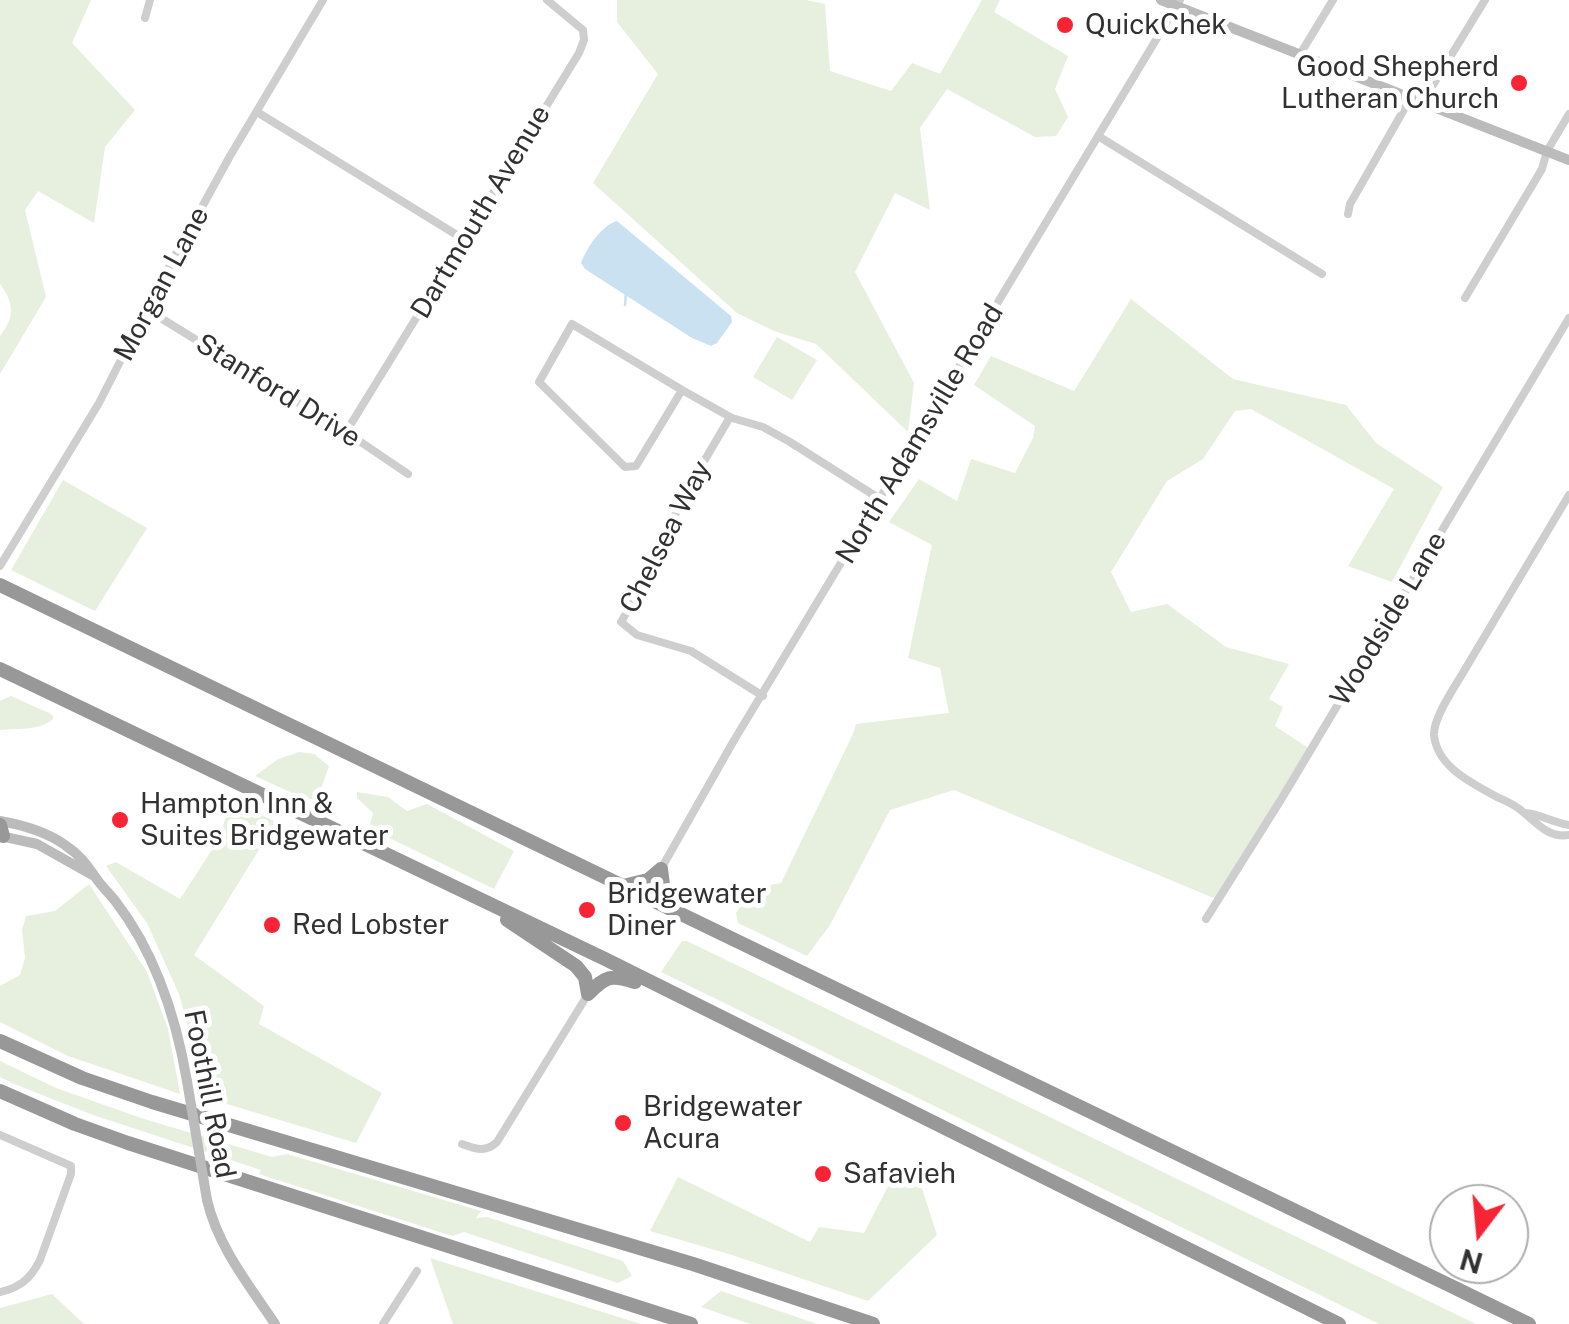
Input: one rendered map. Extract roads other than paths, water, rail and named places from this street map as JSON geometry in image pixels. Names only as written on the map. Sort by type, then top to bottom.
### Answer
[{"type":"highway","points":[[0,584],[1226,1174],[1529,1324]]},
{"type":"highway","points":[[0,669],[679,996],[1340,1324]]},
{"type":"highway","points":[[0,683],[39,687]]},
{"type":"highway","points":[[623,886],[643,882],[661,868]]},
{"type":"highway","points":[[661,868],[673,910]]},
{"type":"highway","points":[[473,896],[576,966],[585,976],[588,994]]},
{"type":"highway","points":[[588,994],[601,981],[620,976],[679,996]]},
{"type":"highway","points":[[0,1041],[82,1078],[152,1102],[693,1264],[874,1324]]},
{"type":"highway","points":[[0,1091],[128,1144],[691,1324]]},
{"type":"street","points":[[145,18],[150,0]]},
{"type":"street","name":"Morgan Lane","points":[[0,566],[99,403],[146,309],[322,0]]},
{"type":"street","name":"Dartmouth Avenue","points":[[346,432],[579,52],[583,30],[547,0]]},
{"type":"street","points":[[1161,0],[1178,3],[1300,56],[1569,160]]},
{"type":"street","points":[[1300,56],[1333,0]]},
{"type":"street","points":[[1348,214],[1350,204],[1484,0]]},
{"type":"street","name":"North Adamsville Road","points":[[661,868],[1178,3]]},
{"type":"street","points":[[256,112],[465,240]]},
{"type":"street","points":[[1465,298],[1542,169],[1546,152],[1569,114]]},
{"type":"street","points":[[1098,136],[1322,274]]},
{"type":"street","name":"Stanford Drive","points":[[146,309],[408,474]]},
{"type":"street","name":"Woodside Lane","points":[[1206,919],[1569,318]]},
{"type":"street","name":"Chelsea Way","points":[[682,390],[636,466],[625,468],[538,382],[572,324],[730,417],[790,442],[880,499]]},
{"type":"street","name":"Chelsea Way","points":[[730,417],[676,508],[674,531],[621,622],[637,635],[692,651],[762,696]]},
{"type":"street","points":[[1569,494],[1434,729],[1438,750],[1462,778],[1525,813],[1549,833],[1569,835]]},
{"type":"street","points":[[1525,813],[1541,814],[1569,825]]},
{"type":"street","name":"Foothill Road","points":[[1,829],[94,876],[117,902],[154,967],[175,1022],[213,1223],[226,1250],[275,1324]]},
{"type":"street","points":[[462,1144],[481,1150],[497,1142],[588,994]]},
{"type":"street","points":[[0,1134],[71,1166],[34,1271],[24,1282],[0,1292]]},
{"type":"street","points":[[383,1324],[417,1270]]},
{"type":"water","points":[[617,221],[731,316],[732,322],[717,343],[711,346],[692,338],[585,269],[581,263],[591,244],[605,227]]},
{"type":"waterway","points":[[625,305],[626,292]]},
{"type":"place","name":"QuickChek","points":[[1065,25]]},
{"type":"place","name":"Good Shepherd Lutheran Church","points":[[1519,83]]},
{"type":"place","name":"Hampton Inn & Suites Bridgewater","points":[[120,820]]},
{"type":"place","name":"Bridgewater Diner","points":[[587,910]]},
{"type":"place","name":"Red Lobster","points":[[272,925]]},
{"type":"place","name":"Bridgewater Acura","points":[[623,1123]]},
{"type":"place","name":"Safavieh","points":[[823,1174]]}]
